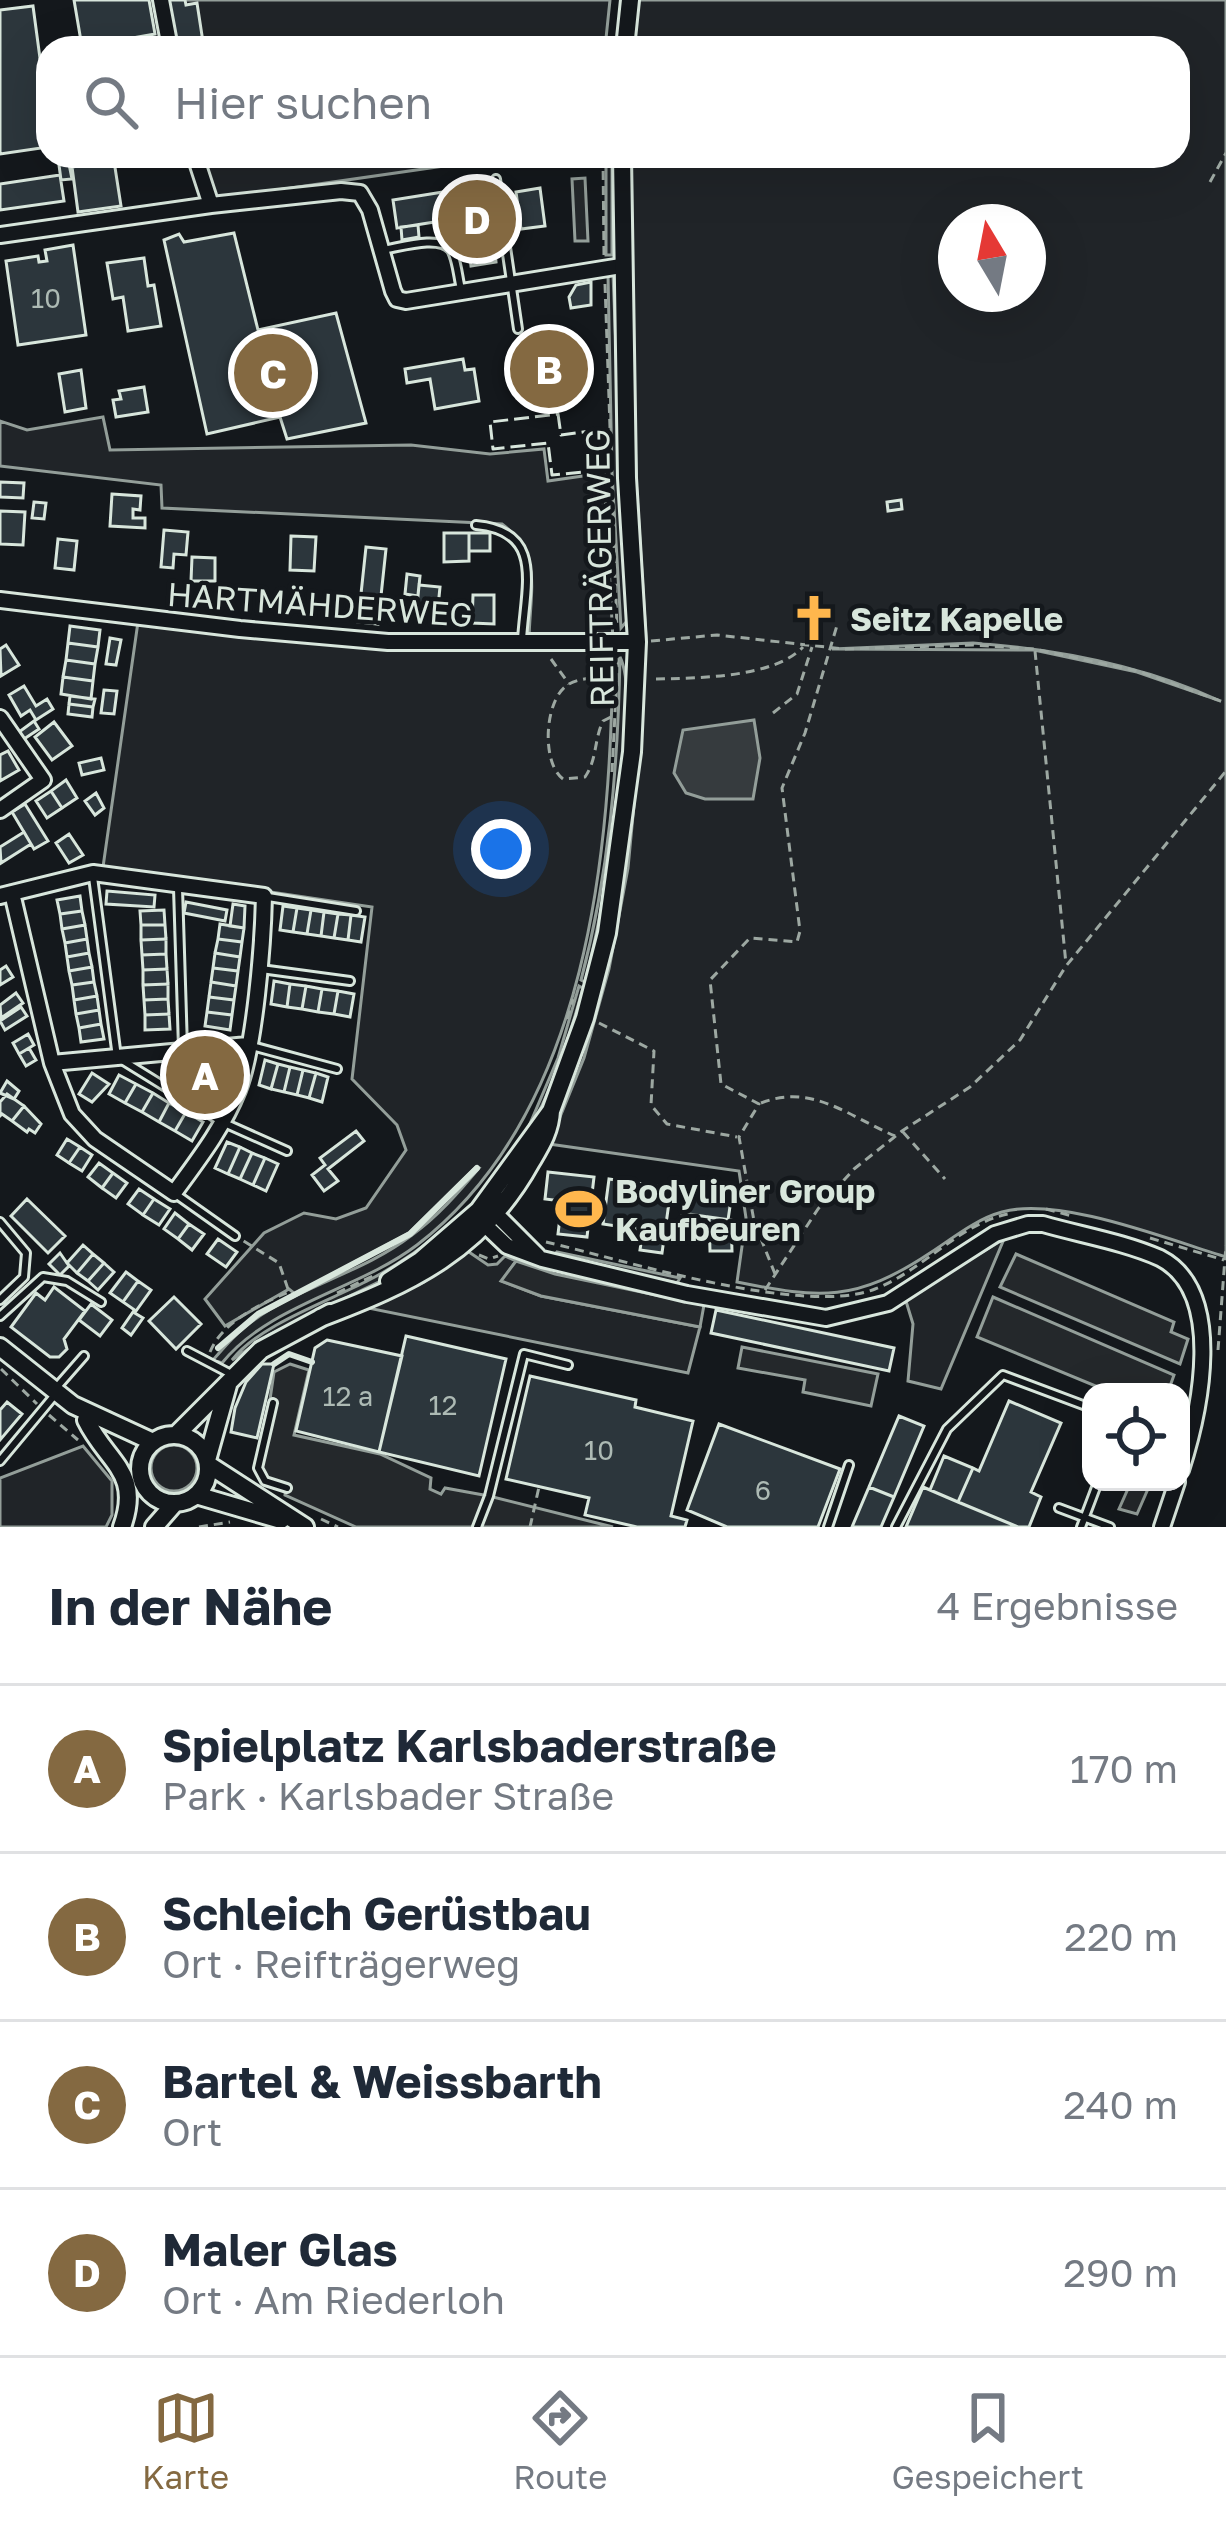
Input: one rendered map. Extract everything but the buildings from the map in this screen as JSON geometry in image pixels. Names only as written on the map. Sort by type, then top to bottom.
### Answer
[{"type":"street","points":[[161,0],[168,36]]},
{"type":"street","points":[[627,36],[630,0]]},
{"type":"street","points":[[199,168],[211,205]]},
{"type":"street","name":"REIFTRÄGERWEG","points":[[320,1318],[427,1273],[466,1243],[551,1111],[585,1018],[610,915],[632,752],[627,478],[613,267],[621,168]]},
{"type":"street","points":[[0,235],[211,205],[353,191],[366,199],[397,299],[613,267]]},
{"type":"street","name":"HARTMÄHDERWEG","points":[[0,600],[388,642],[628,643]]},
{"type":"street","points":[[0,718],[43,780],[0,810]]},
{"type":"street","points":[[93,873],[264,896],[239,1086],[222,1122],[174,1192],[95,1139],[72,1114],[52,1063],[6,894],[93,873]]},
{"type":"street","points":[[52,1063],[248,1045]]},
{"type":"street","points":[[487,1216],[507,1246],[542,1259],[687,1294],[826,1318],[888,1303],[995,1234],[1028,1224],[1043,1225],[1170,1264],[1188,1280],[1205,1320],[1207,1354],[1190,1430]]},
{"type":"street","points":[[487,1216],[542,1259]]},
{"type":"street","name":"REIFTRÄGERWEG","points":[[177,1434],[261,1350],[420,1262],[487,1216]]},
{"type":"street","points":[[0,1347],[73,1405],[153,1442]]},
{"type":"street","points":[[231,1377],[208,1462],[204,1486],[196,1496],[176,1503],[162,1501],[146,1488],[140,1466],[143,1453],[153,1442],[177,1434],[198,1444],[208,1462],[303,1526]]},
{"type":"street","points":[[73,1405],[121,1467],[130,1504],[124,1527]]},
{"type":"street","points":[[86,1420],[140,1466]]},
{"type":"street","points":[[124,1527],[146,1488]]},
{"type":"street","points":[[1162,1527],[1174,1491]]},
{"type":"street","points":[[196,1496],[303,1526]]},
{"type":"street","points":[[154,1527],[176,1503]]},
{"type":"lane","points":[[496,179],[518,329]]},
{"type":"lane","points":[[382,250],[446,244],[452,250],[461,293]]},
{"type":"lane","points":[[476,525],[502,527],[518,538],[526,562],[522,644]]},
{"type":"lane","points":[[93,873],[117,1057],[222,1122],[287,1151]]},
{"type":"lane","points":[[178,884],[183,1050]]},
{"type":"lane","points":[[264,896],[356,911]]},
{"type":"lane","points":[[258,968],[350,981]]},
{"type":"lane","points":[[248,1045],[337,1069]]},
{"type":"lane","points":[[174,1192],[235,1236]]},
{"type":"lane","points":[[0,1222],[26,1253],[25,1277],[0,1300]]},
{"type":"lane","points":[[0,1316],[43,1277],[67,1281],[101,1302]]},
{"type":"lane","points":[[1186,1346],[1207,1354]]},
{"type":"lane","points":[[187,1352],[231,1377]]},
{"type":"lane","points":[[477,1527],[524,1354],[568,1365]]},
{"type":"lane","points":[[0,1461],[84,1356]]},
{"type":"lane","points":[[896,1527],[947,1429],[1003,1375],[1082,1405]]},
{"type":"lane","points":[[273,1403],[258,1468],[265,1480],[287,1488]]},
{"type":"lane","points":[[828,1527],[849,1465]]},
{"type":"lane","points":[[1081,1527],[1095,1491]]},
{"type":"lane","points":[[1059,1508],[1110,1527]]},
{"type":"path","points":[[1210,182],[1226,153]]},
{"type":"path","points":[[604,168],[613,267],[609,474],[628,643],[612,775]]},
{"type":"path","points":[[759,1104],[721,1084],[710,980],[750,938],[797,942],[800,932],[782,788],[805,733],[838,622]]},
{"type":"path","points":[[628,643],[717,635],[829,647],[1034,649],[1138,671],[1226,703]]},
{"type":"path","points":[[539,643],[569,684]]},
{"type":"path","points":[[656,679],[721,675],[774,665],[809,645]]},
{"type":"path","points":[[772,713],[797,694],[809,645]]},
{"type":"path","points":[[1034,649],[1066,966]]},
{"type":"path","points":[[607,677],[569,684],[558,694],[546,753],[552,771],[563,779],[585,777],[594,765],[603,721],[616,715]]},
{"type":"path","points":[[765,1291],[818,1209],[854,1169],[970,1087],[1020,1040],[1066,966],[1226,772]]},
{"type":"path","points":[[563,1033],[573,997]]},
{"type":"path","points":[[606,1026],[654,1051],[652,1105],[667,1124],[739,1137]]},
{"type":"path","points":[[775,1274],[754,1221],[739,1137],[759,1104],[784,1094],[803,1096],[895,1136]]},
{"type":"path","points":[[902,1131],[945,1179]]},
{"type":"path","points":[[1048,1209],[1070,1215]]},
{"type":"path","points":[[544,1241],[765,1291],[834,1299],[876,1289],[984,1221],[1027,1211]]},
{"type":"path","points":[[1138,1234],[1224,1260]]},
{"type":"path","points":[[206,1361],[214,1341],[233,1323],[289,1292],[280,1263],[235,1236]]},
{"type":"path","points":[[466,1243],[488,1259],[499,1256],[507,1246]]},
{"type":"path","points":[[324,1300],[393,1264]]},
{"type":"path","points":[[0,1368],[82,1444]]},
{"type":"path","points":[[530,1527],[539,1487]]},
{"type":"path","points":[[199,1527],[246,1523]]},
{"type":"shaded area","points":[[165,0],[610,0],[606,36],[172,36]]},
{"type":"shaded area","points":[[638,0],[1226,0],[1226,1257],[1082,1214],[1026,1209],[983,1219],[904,1269],[859,1288],[815,1293],[766,1288],[737,1282],[746,1218],[739,1171],[549,1144],[584,1058],[609,969],[628,868],[646,638],[636,478],[630,168],[1190,168],[1190,36],[634,36]],"holes":[[[973,643],[1036,650],[1098,661],[1159,677],[1218,700],[1137,672],[1034,650],[832,649]]]},
{"type":"shaded area","points":[[204,168],[430,168],[215,199]]},
{"type":"shaded area","points":[[606,168],[612,168],[612,255],[606,255]]},
{"type":"shaded area","points":[[585,178],[588,241],[575,241],[572,179]]},
{"type":"shaded area","points":[[613,274],[627,621],[621,628],[612,473],[608,275]]},
{"type":"shaded area","points":[[103,417],[110,450],[411,445],[490,454],[544,449],[548,481],[604,473],[613,640],[529,639],[529,561],[524,548],[502,524],[162,508],[161,485],[0,466],[0,421],[27,430]]},
{"type":"shaded area","points":[[138,622],[240,633],[613,647],[606,807],[596,890],[579,972],[555,1051],[520,1124],[475,1189],[417,1245],[264,1326],[222,1363],[213,1360],[248,1324],[393,1248],[422,1228],[479,1168],[409,1233],[295,1294],[289,1289],[225,1326],[205,1299],[264,1233],[304,1213],[336,1219],[366,1208],[406,1150],[397,1125],[352,1079],[372,907],[103,867]]},
{"type":"shaded area","points":[[620,657],[626,681],[623,765],[609,867],[585,982],[581,980],[610,820]]},
{"type":"shaded area","points":[[754,720],[760,758],[753,799],[705,799],[686,793],[674,773],[683,730]]},
{"type":"shaded area","points":[[579,986],[583,988],[559,1066],[523,1140],[558,1058]]},
{"type":"shaded area","points":[[447,1228],[391,1276],[269,1335],[232,1360],[259,1336],[379,1275]]},
{"type":"shaded area","points":[[1004,1239],[941,1389],[908,1381],[913,1324],[905,1298]]},
{"type":"shaded area","points":[[466,1250],[488,1265],[505,1256],[516,1261],[502,1281],[541,1296],[700,1327],[688,1373],[368,1308],[424,1282]]},
{"type":"shaded area","points":[[557,1252],[680,1278],[677,1283],[552,1257]]},
{"type":"shaded area","points":[[1016,1254],[1174,1322],[1171,1332],[1188,1339],[1180,1364],[1000,1287]]},
{"type":"shaded area","points":[[516,1261],[555,1274],[704,1305],[700,1327],[541,1296],[501,1281]]},
{"type":"shaded area","points":[[993,1297],[1174,1375],[1171,1383],[1088,1383],[977,1337]]},
{"type":"shaded area","points":[[742,1347],[878,1374],[871,1406],[803,1392],[805,1380],[738,1368]]},
{"type":"shaded area","points":[[290,1364],[309,1370],[294,1435],[380,1454],[431,1478],[430,1489],[441,1494],[445,1488],[489,1496],[613,1527],[356,1527],[285,1495],[286,1488],[259,1475],[274,1372]]},
{"type":"shaded area","points":[[174,1445],[190,1452],[197,1468],[190,1484],[174,1491],[158,1484],[151,1468],[158,1452]]},
{"type":"shaded area","points":[[83,1446],[112,1481],[112,1515],[106,1527],[0,1527],[0,1478]]},
{"type":"shaded area","points":[[1127,1491],[1147,1491],[1137,1514],[1119,1509]]},
{"type":"fence","points":[[558,414],[561,435],[590,431],[595,471],[552,475],[548,443],[493,449],[490,422],[558,414]]},
{"type":"wall","points":[[218,1348],[258,1314],[410,1234],[477,1168]]},
{"type":"wall","points":[[274,1364],[289,1354],[312,1362]]},
{"type":"place","name":"Maler Glas","points":[[477,219]]},
{"type":"place","name":"Schleich Gerüstbau","points":[[549,369]]},
{"type":"place","name":"Bartel & Weissbarth","points":[[273,373]]},
{"type":"place","name":"Seitz Kapelle","points":[[814,618]]},
{"type":"place","name":"Spielplatz Karlsbaderstraße","points":[[205,1075]]},
{"type":"place","name":"Bodyliner Group Kaufbeuren","points":[[579,1209]]}]
